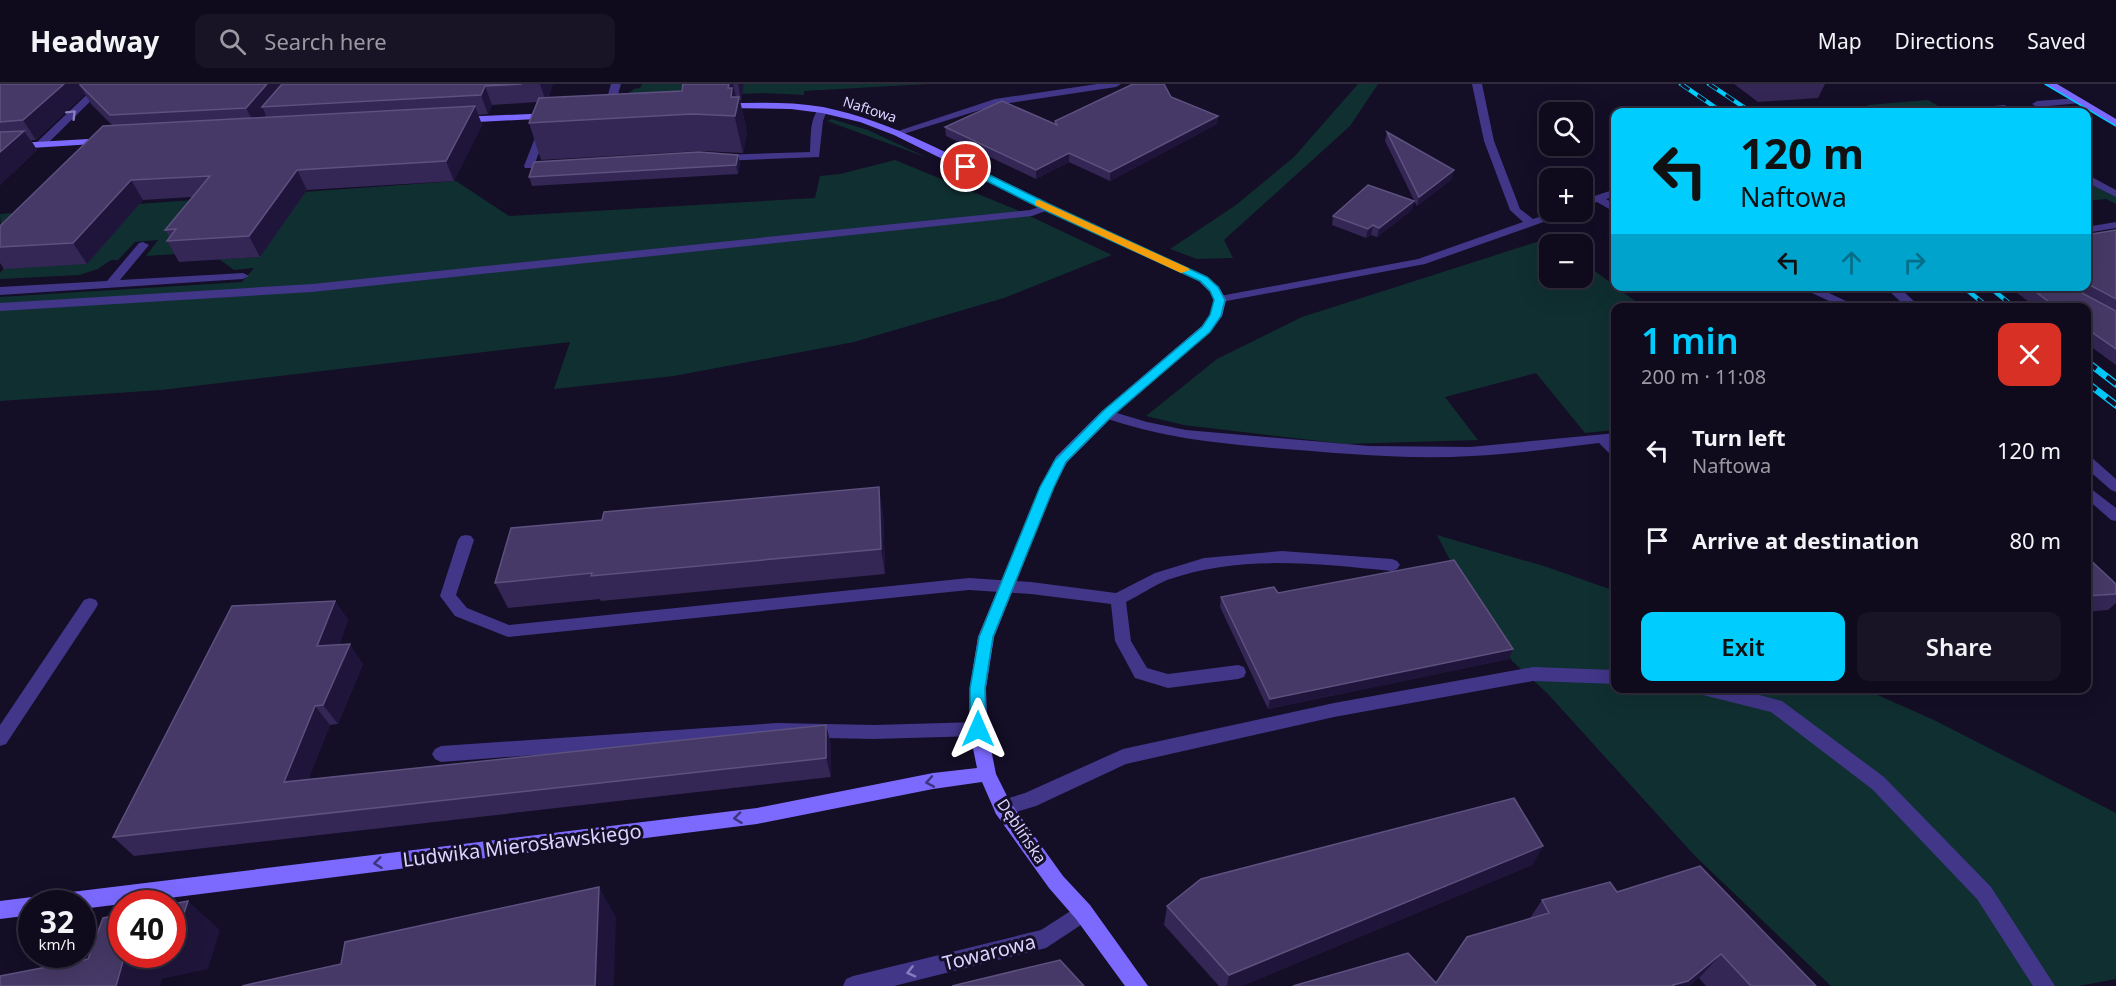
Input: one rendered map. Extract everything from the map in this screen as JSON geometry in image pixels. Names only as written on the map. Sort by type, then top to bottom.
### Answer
[{"type":"street","points":[[41,144],[103,84]]},
{"type":"street","points":[[616,84],[603,112],[620,111]]},
{"type":"street","points":[[897,133],[995,102],[1115,84]]},
{"type":"street","points":[[1477,84],[1489,141],[1515,210],[1531,223]]},
{"type":"street","points":[[2050,84],[2090,108]]},
{"type":"street","points":[[2037,104],[2078,101]]},
{"type":"street","name":"Naftowa","points":[[716,106],[765,105],[822,110],[863,120],[897,133],[1047,207],[1203,279],[1215,290],[1220,300]]},
{"type":"street","points":[[2091,109],[2116,123]]},
{"type":"street","points":[[711,157],[730,159],[815,155],[818,121],[822,110]]},
{"type":"street","points":[[446,121],[554,115],[529,166],[563,164]]},
{"type":"street","points":[[0,147],[121,140]]},
{"type":"street","points":[[2091,180],[2116,195]]},
{"type":"street","points":[[1593,200],[1611,194]]},
{"type":"street","points":[[1597,198],[1611,207]]},
{"type":"street","points":[[0,307],[312,288],[1021,214],[1047,207]]},
{"type":"street","points":[[1220,300],[1421,262],[1539,220]]},
{"type":"street","points":[[2091,229],[2116,225]]},
{"type":"street","points":[[111,283],[143,245]]},
{"type":"street","points":[[0,291],[243,276]]},
{"type":"street","points":[[1815,291],[1843,303]]},
{"type":"street","points":[[1896,291],[1909,303]]},
{"type":"street","name":"Dęblińska","points":[[1138,986],[1083,912],[1056,882],[1003,808],[987,774],[978,729],[978,688],[986,637],[1005,586],[1047,487],[1061,460],[1107,414],[1206,329],[1216,316],[1220,300]]},
{"type":"street","points":[[1107,414],[1160,429],[1228,440],[1382,453],[1472,452],[1609,437]]},
{"type":"street","points":[[2091,464],[2116,487]]},
{"type":"street","points":[[2091,494],[2116,516]]},
{"type":"street","points":[[466,540],[448,596],[460,612],[508,631],[969,584],[1118,599],[1160,577],[1204,564],[1282,556],[1392,565]]},
{"type":"street","points":[[1118,599],[1123,641],[1141,673],[1168,681],[1238,672]]},
{"type":"street","points":[[0,739],[90,604]]},
{"type":"street","points":[[1003,808],[1029,800],[1123,757],[1334,710],[1533,674],[1611,677]]},
{"type":"street","points":[[1723,693],[1776,706],[1878,783],[1984,893],[2044,986]]},
{"type":"street","points":[[441,754],[777,730],[874,732],[978,729]]},
{"type":"street","name":"Ludwika Mierosławskiego","points":[[96,898],[757,816],[933,781],[987,774]]},
{"type":"street","points":[[0,910],[18,908]]},
{"type":"street","name":"Towarowa","points":[[853,986],[1046,938],[1083,912]]},
{"type":"green space","points":[[642,84],[687,84],[687,97],[625,96],[634,89],[640,88]]},
{"type":"green space","points":[[697,84],[929,84],[804,91],[804,95],[763,93],[697,96]]},
{"type":"green space","points":[[1358,84],[1378,84],[1350,126],[1224,240],[1233,258],[1197,259],[1170,249],[1236,205],[1294,157]]},
{"type":"green space","points":[[1928,100],[1941,108],[1872,108],[1867,105]]},
{"type":"green space","points":[[832,119],[868,130],[928,158],[827,121]]},
{"type":"green space","points":[[895,160],[1017,210],[1112,255],[1004,298],[854,342],[674,376],[554,389],[570,342],[161,390],[0,401],[0,297],[242,282],[254,268],[234,270],[219,259],[260,257],[176,254],[146,256],[158,240],[135,242],[118,260],[111,260],[98,269],[79,275],[0,279],[0,273],[4,268],[0,214],[456,181],[509,216],[815,198],[820,176],[840,174]]},
{"type":"green space","points":[[2091,184],[2116,197],[2116,204],[2106,199],[2091,201]]},
{"type":"green space","points":[[1539,241],[1539,288],[1593,288],[1593,270],[1611,283],[1611,291],[1622,291],[1638,303],[1611,303],[1611,430],[1585,433],[1536,373],[1445,397],[1478,440],[1345,444],[1184,425],[1146,416],[1217,359],[1302,317]]},
{"type":"green space","points":[[1437,535],[1547,567],[1611,590],[1611,693],[1873,693],[1934,720],[2116,813],[2116,979],[2079,986],[1831,986],[1695,856],[1547,693],[1512,661],[1455,570]]},
{"type":"building","points":[[0,84],[64,84],[23,120],[0,122]]},
{"type":"building","points":[[80,84],[267,84],[246,108],[110,115]]},
{"type":"building","points":[[282,84],[522,84],[485,86],[481,95],[262,107]]},
{"type":"building","points":[[683,84],[729,84],[728,88],[732,88],[731,97],[739,97],[735,116],[692,114],[529,123],[539,98],[682,91]]},
{"type":"building","points":[[1133,84],[1164,84],[1171,97],[1218,116],[1110,172],[1069,153],[1036,170],[945,127],[1002,101],[1057,125],[1055,121]]},
{"type":"building","points":[[475,106],[446,161],[297,170],[249,236],[167,241],[176,229],[165,230],[210,176],[131,180],[73,243],[0,247],[0,226],[103,126]]},
{"type":"building","points":[[24,131],[0,152],[0,132]]},
{"type":"building","points":[[1387,132],[1454,170],[1419,197]]},
{"type":"building","points":[[699,152],[738,155],[736,165],[529,177],[534,162]]},
{"type":"building","points":[[1368,185],[1414,201],[1379,228],[1373,225],[1368,229],[1333,216]]},
{"type":"building","points":[[2116,230],[2116,299],[2091,286],[2091,234]]},
{"type":"building","points":[[2035,291],[2078,291],[2116,311],[2116,349],[2091,332],[2091,303],[2050,303]]},
{"type":"building","points":[[879,487],[881,549],[495,583],[511,528],[602,520],[604,512]]},
{"type":"building","points":[[1454,560],[1513,649],[1270,699],[1221,597],[1274,587],[1278,593]]},
{"type":"building","points":[[2091,561],[2116,584],[2116,594],[2091,596]]},
{"type":"building","points":[[335,601],[317,646],[350,644],[323,705],[315,706],[284,782],[826,725],[826,758],[113,837],[232,606]]},
{"type":"building","points":[[1514,798],[1543,846],[1229,975],[1167,906],[1201,879]]},
{"type":"building","points":[[1700,866],[1816,986],[1751,986],[1721,954],[1688,981],[1674,986],[1293,986],[1408,953],[1436,983],[1467,937],[1549,913],[1542,900],[1610,882],[1617,892]]},
{"type":"building","points":[[599,887],[595,986],[242,986],[341,964],[345,942]]},
{"type":"building","points":[[108,917],[108,968],[121,968],[116,986],[0,986],[0,976],[41,968],[96,968],[96,937],[103,918]]},
{"type":"building","points":[[1060,960],[1084,986],[952,986]]},
{"type":"tram line","points":[[2045,84],[2086,108]]},
{"type":"tram line","points":[[2091,111],[2116,126]]},
{"type":"railway","points":[[1681,84],[1716,108]]},
{"type":"railway","points":[[1709,84],[1745,108]]},
{"type":"railway","points":[[1968,291],[1983,303]]},
{"type":"railway","points":[[1994,291],[2009,303]]},
{"type":"railway","points":[[2091,365],[2116,384]]},
{"type":"railway","points":[[2091,386],[2116,405]]},
{"type":"slow traffic","points":[[1039,203],[1185,270]]},
{"type":"route","points":[[966,167],[1203,279],[1215,290],[1220,300],[1216,316],[1206,329],[1107,414],[1061,460],[1047,487],[1005,586],[986,637],[978,688],[978,729]]}]
